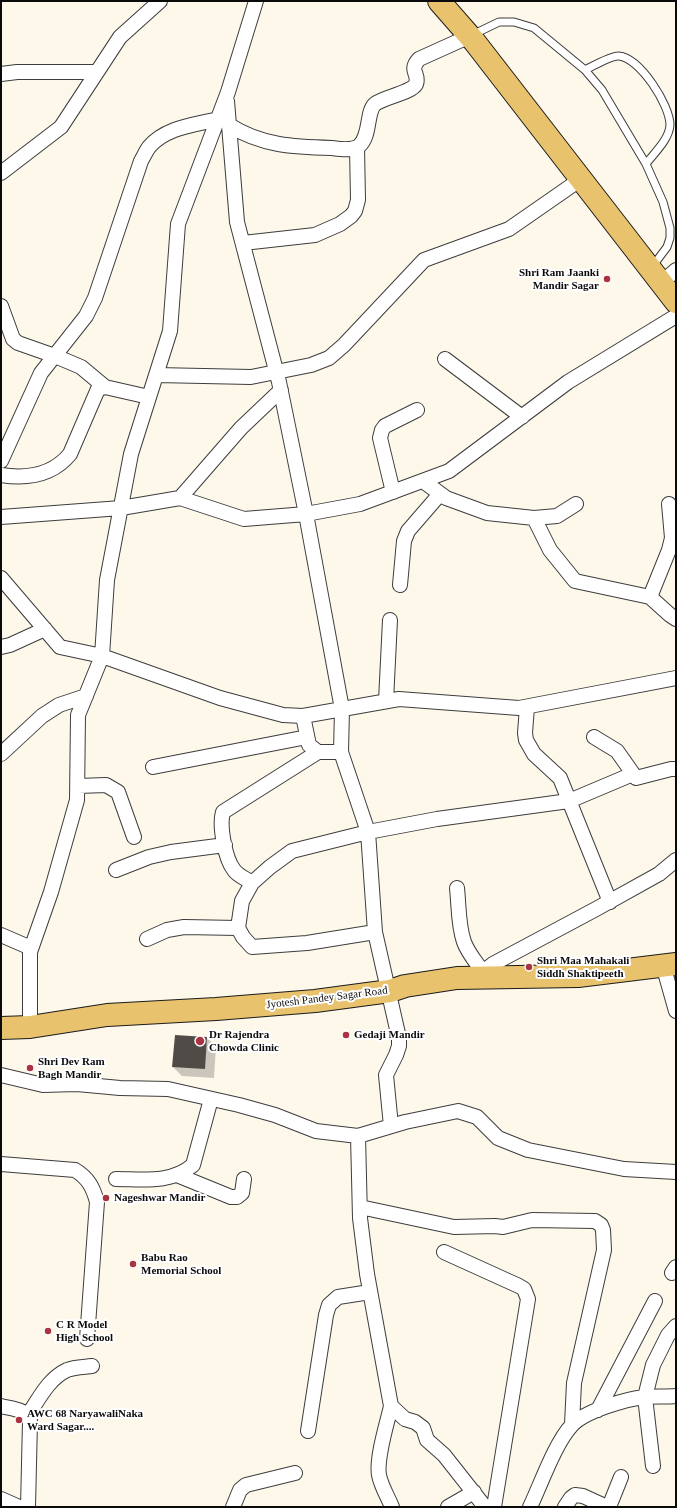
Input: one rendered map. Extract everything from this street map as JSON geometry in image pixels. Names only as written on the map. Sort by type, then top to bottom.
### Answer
[{"type":"main road","points":[[439,1],[470,36],[580,179],[663,274],[676,302]]},
{"type":"main road","name":"Jyotesh Pandey Sagar Road","points":[[1,1028],[30,1027],[107,1015],[231,1008],[315,1001],[390,992],[412,985],[479,975],[578,976],[670,964]]},
{"type":"street","points":[[1,173],[61,127],[120,37],[160,1]]},
{"type":"street","points":[[256,1],[228,92],[224,122],[237,222],[277,373],[306,514],[342,709],[341,752],[368,832],[375,932],[390,992],[399,1038],[399,1046],[396,1055],[386,1075],[391,1126]]},
{"type":"street","points":[[1,461],[41,373],[86,316],[95,298],[141,161],[149,147],[161,137],[176,129],[224,122],[244,134],[266,142],[298,148],[346,149],[357,147],[365,140],[373,106],[379,101],[411,89],[416,84],[414,64],[419,59],[470,36]]},
{"type":"street","points":[[1,74],[17,72],[97,72]]},
{"type":"street","points":[[30,1027],[30,952],[55,878],[77,800],[78,715],[102,656],[107,580],[131,454],[170,331],[178,224],[224,122]]},
{"type":"street","points":[[243,243],[315,235],[340,224],[351,216],[355,211],[358,200],[357,147]]},
{"type":"street","points":[[156,375],[251,378],[311,365],[329,358],[344,345],[424,260],[509,229],[580,179]]},
{"type":"street","points":[[1,306],[13,339],[18,343],[81,367],[105,387],[149,397]]},
{"type":"street","points":[[1,517],[121,508],[180,498],[244,519],[306,514],[360,504],[449,471],[568,382],[676,316]]},
{"type":"street","points":[[445,359],[522,417]]},
{"type":"street","points":[[1,475],[17,478],[30,477],[53,469],[63,462],[70,454],[98,389],[105,387]]},
{"type":"street","points":[[180,498],[241,428],[281,390]]},
{"type":"street","points":[[393,492],[380,438],[382,430],[385,426],[417,410]]},
{"type":"street","points":[[423,481],[446,498],[487,513],[534,518],[557,516],[576,504]]},
{"type":"street","points":[[400,585],[404,541],[408,531],[440,494]]},
{"type":"street","points":[[650,597],[669,550],[672,538],[669,504]]},
{"type":"street","points":[[534,518],[550,550],[575,581],[650,597],[676,619]]},
{"type":"street","points":[[1,578],[60,647],[102,656],[220,698],[283,715],[303,716],[399,699],[519,708],[676,678]]},
{"type":"street","points":[[386,701],[390,620]]},
{"type":"street","points":[[1,647],[10,645],[45,629]]},
{"type":"street","points":[[1,754],[42,716],[59,705],[86,696]]},
{"type":"street","points":[[527,707],[525,733],[526,740],[534,754],[560,778],[610,902]]},
{"type":"street","points":[[303,716],[309,745],[318,752]]},
{"type":"street","points":[[153,767],[307,736]]},
{"type":"street","points":[[594,737],[617,751],[636,778],[676,769]]},
{"type":"street","points":[[252,883],[234,872],[229,862],[222,823],[223,812],[318,752],[341,752]]},
{"type":"street","points":[[375,932],[307,943],[252,947],[243,937],[238,928],[242,901],[252,883],[270,867],[292,851],[368,832],[437,819],[569,801],[633,774]]},
{"type":"street","points":[[78,786],[106,785],[118,792],[134,837]]},
{"type":"street","points":[[116,870],[149,857],[171,852],[225,845]]},
{"type":"street","points":[[457,888],[460,921],[464,941],[479,975],[493,964],[610,902],[659,874],[676,860]]},
{"type":"street","points":[[147,939],[167,930],[184,927],[238,928]]},
{"type":"street","points":[[1,935],[31,948]]},
{"type":"street","points":[[670,964],[676,1011]]},
{"type":"street","points":[[1,1075],[43,1085],[77,1084],[120,1088],[168,1089],[239,1105],[274,1115],[316,1131],[358,1136],[405,1122],[458,1111],[478,1117],[498,1138],[528,1150],[624,1169],[676,1172]]},
{"type":"street","points":[[116,1179],[163,1180],[187,1170],[193,1165],[211,1099]]},
{"type":"street","points":[[358,1136],[360,1218],[370,1292],[391,1406],[379,1462],[379,1474],[392,1507]]},
{"type":"street","points":[[1,1164],[75,1170],[91,1183],[97,1202],[87,1339]]},
{"type":"street","points":[[177,1175],[231,1197],[237,1197],[242,1193],[244,1180]]},
{"type":"street","points":[[360,1207],[454,1227],[504,1227],[532,1220],[595,1221],[601,1224],[603,1230],[603,1260],[594,1291],[574,1383],[572,1424]]},
{"type":"street","points":[[444,1252],[519,1286],[524,1289],[528,1299],[494,1507]]},
{"type":"street","points":[[308,1431],[326,1315],[329,1306],[338,1297],[370,1292]]},
{"type":"street","points":[[598,1410],[655,1301]]},
{"type":"street","points":[[653,1466],[645,1397],[653,1365],[668,1335],[676,1326]]},
{"type":"street","points":[[28,1415],[56,1376],[68,1370],[92,1366]]},
{"type":"street","points":[[530,1507],[560,1440],[572,1424],[590,1413],[616,1404],[645,1397],[676,1396]]},
{"type":"street","points":[[1,1406],[23,1412],[28,1415],[30,1422],[28,1507]]},
{"type":"street","points":[[391,1406],[405,1419],[415,1422],[423,1428],[427,1440],[444,1455],[485,1507]]},
{"type":"street","points":[[233,1507],[240,1490],[246,1486],[295,1473]]},
{"type":"street","points":[[565,1507],[570,1498],[576,1495],[583,1496],[608,1507],[621,1477]]},
{"type":"street","points":[[448,1507],[474,1492]]},
{"type":"street","points":[[1,1499],[19,1507]]},
{"type":"lane","points":[[470,36],[499,22],[514,22],[534,28],[585,70],[602,90],[646,164],[663,202],[670,233],[663,274]]},
{"type":"lane","points":[[585,70],[618,56],[628,58],[638,66],[660,96],[668,116],[670,126],[666,138],[646,164]]},
{"type":"building","points":[[175,1035],[207,1037],[205,1069],[172,1067]]},
{"type":"place","name":"Shri Ram Jaanki Mandir Sagar","points":[[607,279]]},
{"type":"place","name":"Shri Maa Mahakali Siddh Shaktipeeth","points":[[529,967]]},
{"type":"place","name":"Gedaji Mandir","points":[[346,1035]]},
{"type":"place","name":"Dr Rajendra Chowda Clinic","points":[[200,1041]]},
{"type":"place","name":"Shri Dev Ram Bagh Mandir","points":[[30,1068]]},
{"type":"place","name":"Nageshwar Mandir","points":[[106,1198]]},
{"type":"place","name":"Babu Rao Memorial School","points":[[133,1264]]},
{"type":"place","name":"C R Model High School","points":[[48,1331]]},
{"type":"place","name":"AWC 68 NaryawaliNaka Ward Sagar....","points":[[19,1420]]}]
